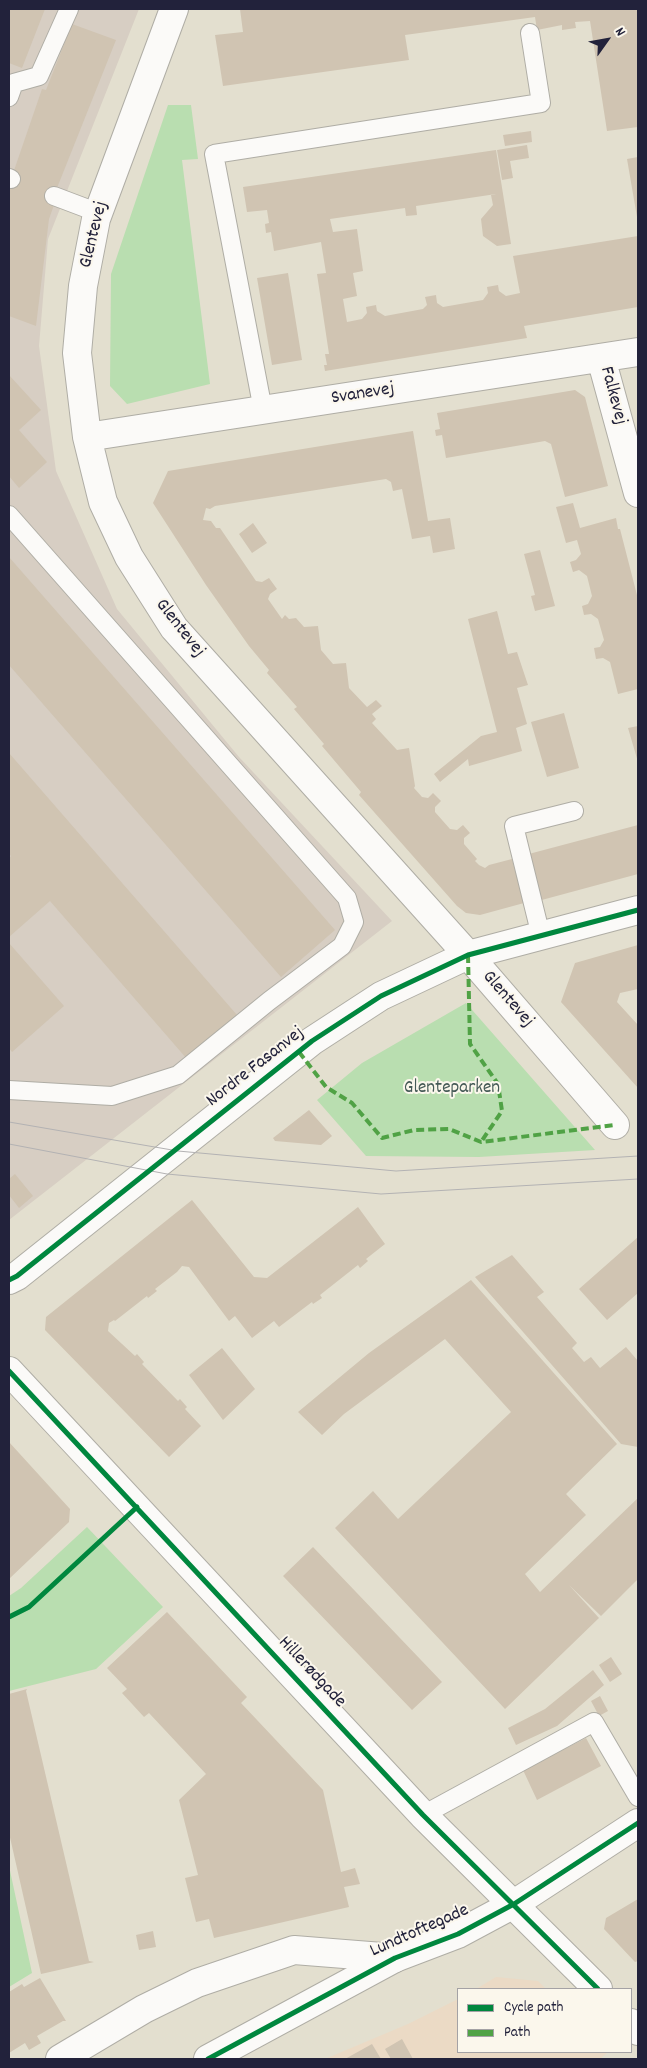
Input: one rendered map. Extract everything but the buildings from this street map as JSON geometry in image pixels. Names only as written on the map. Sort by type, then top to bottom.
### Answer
[{"type":"street","name":"Glentevej","points":[[174,9],[99,213],[83,286],[78,353],[87,437],[103,502],[129,557],[174,628],[468,955],[615,1125]]},
{"type":"street","name":"Svanevej","points":[[87,437],[638,352]]},
{"type":"street","name":"Falkevej","points":[[601,358],[638,493]]},
{"type":"street","name":"Nordre Fasanvej","points":[[9,1280],[18,1276],[312,1042],[381,996],[468,955],[638,910]]},
{"type":"street","name":"Hillerødgade","points":[[9,1371],[423,1815],[597,1988]]},
{"type":"street","name":"Lundtoftegade","points":[[208,2059],[394,1958],[458,1934],[514,1904],[638,1823]]},
{"type":"street","name":"Lundtoftegade","points":[[60,2059],[144,2009],[196,1983],[294,1950],[394,1958]]},
{"type":"lane","points":[[9,97],[14,83],[39,76],[69,9]]},
{"type":"lane","points":[[263,410],[214,154],[541,103],[530,34]]},
{"type":"lane","points":[[54,196],[99,213]]},
{"type":"lane","points":[[9,515],[347,898],[354,922],[342,946],[269,1001],[178,1075],[112,1096],[9,1090]]},
{"type":"lane","points":[[541,936],[514,826],[574,811]]},
{"type":"lane","points":[[423,1815],[594,1722],[638,1797]]},
{"type":"shaded area","points":[[9,9],[139,9],[48,239],[39,346],[56,471],[117,609],[239,757],[392,921],[9,1220]]},
{"type":"shaded area","points":[[496,1977],[538,1981],[545,1988],[478,1988]]},
{"type":"shaded area","points":[[457,2000],[457,2053],[607,2053],[600,2059],[325,2059],[408,2024]]},
{"type":"green space","points":[[168,105],[191,105],[198,159],[182,160],[210,384],[127,404],[110,386],[111,274]]},
{"type":"green space","name":"Glenteparken","points":[[466,1003],[595,1150],[479,1157],[366,1156],[317,1100],[362,1063]]},
{"type":"green space","points":[[87,1527],[163,1607],[96,1669],[9,1691],[9,1596],[21,1588]]},
{"type":"green space","points":[[9,1866],[32,1973],[9,1987]]},
{"type":"tram line","points":[[9,1122],[178,1151],[396,1171],[638,1156]]},
{"type":"tram line","points":[[9,1144],[167,1174],[381,1194],[638,1179]]},
{"type":"marked path","points":[[468,955],[470,1044],[498,1084],[502,1111],[481,1142]]},
{"type":"marked path","points":[[299,1052],[326,1087],[352,1103],[382,1138],[414,1130],[449,1129],[481,1142],[615,1125]]},
{"type":"cycle path","points":[[9,1280],[17,1276],[312,1041],[381,996],[468,955],[638,910]]},
{"type":"cycle path","points":[[9,1371],[423,1815],[597,1988]]},
{"type":"cycle path","points":[[9,1617],[29,1607],[137,1507]]},
{"type":"cycle path","points":[[208,2059],[395,1958],[458,1934],[514,1904],[638,1823]]}]
